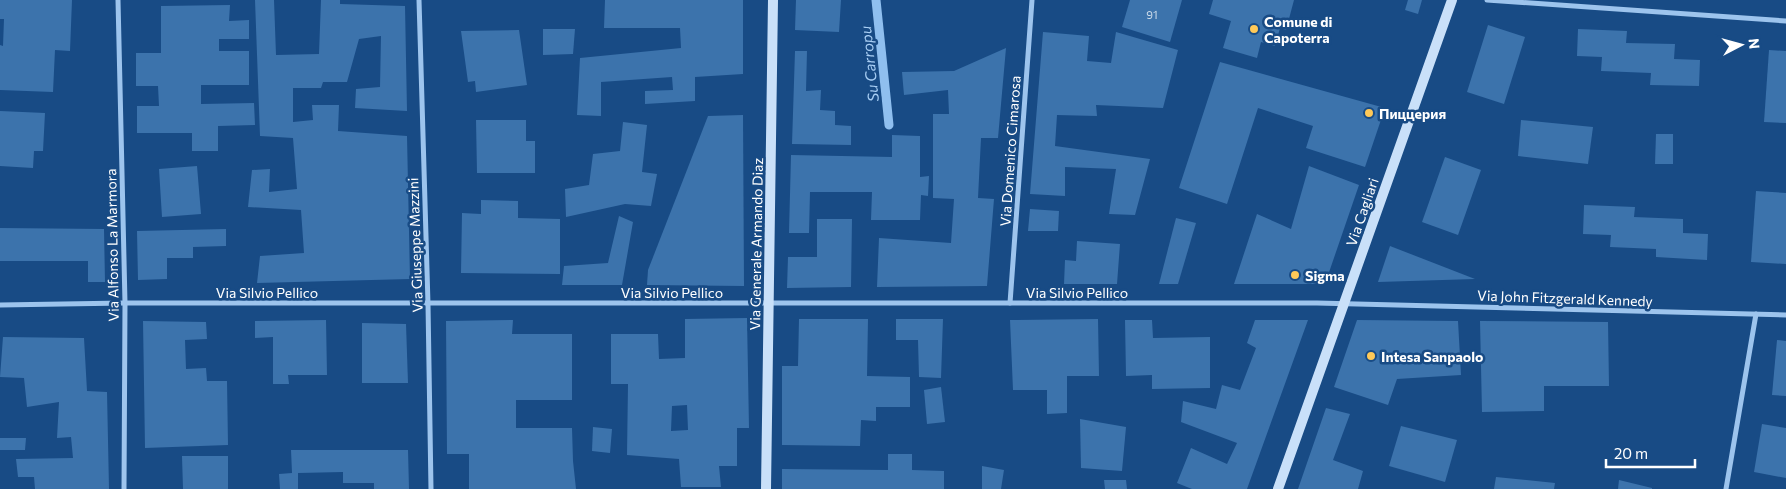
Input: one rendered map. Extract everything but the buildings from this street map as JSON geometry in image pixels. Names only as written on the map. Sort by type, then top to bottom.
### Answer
[{"type":"street","name":"Via Alfonso La Marmora","points":[[118,0],[125,304],[124,489]]},
{"type":"street","name":"Via Giuseppe Mazzini","points":[[419,0],[428,304],[431,489]]},
{"type":"street","name":"Via Generale Armando Diaz","points":[[766,489],[773,0]]},
{"type":"street","name":"Via Domenico Cimarosa","points":[[1010,303],[1032,0]]},
{"type":"street","name":"Via Cagliari","points":[[1278,489],[1452,0]]},
{"type":"street","points":[[1487,0],[1786,21]]},
{"type":"street","name":"Via Silvio Pellico","points":[[0,305],[1344,303]]},
{"type":"street","name":"Via John Fitzgerald Kennedy","points":[[1344,303],[1786,315]]},
{"type":"street","points":[[1726,489],[1756,314]]},
{"type":"waterway","name":"Su Carropu","points":[[876,0],[889,125]]},
{"type":"place","name":"Comune di Capoterra","points":[[1254,29]]},
{"type":"place","name":"Пиццерия","points":[[1369,113]]},
{"type":"place","name":"Sigma","points":[[1295,275]]},
{"type":"place","name":"Intesa Sanpaolo","points":[[1371,356]]}]
